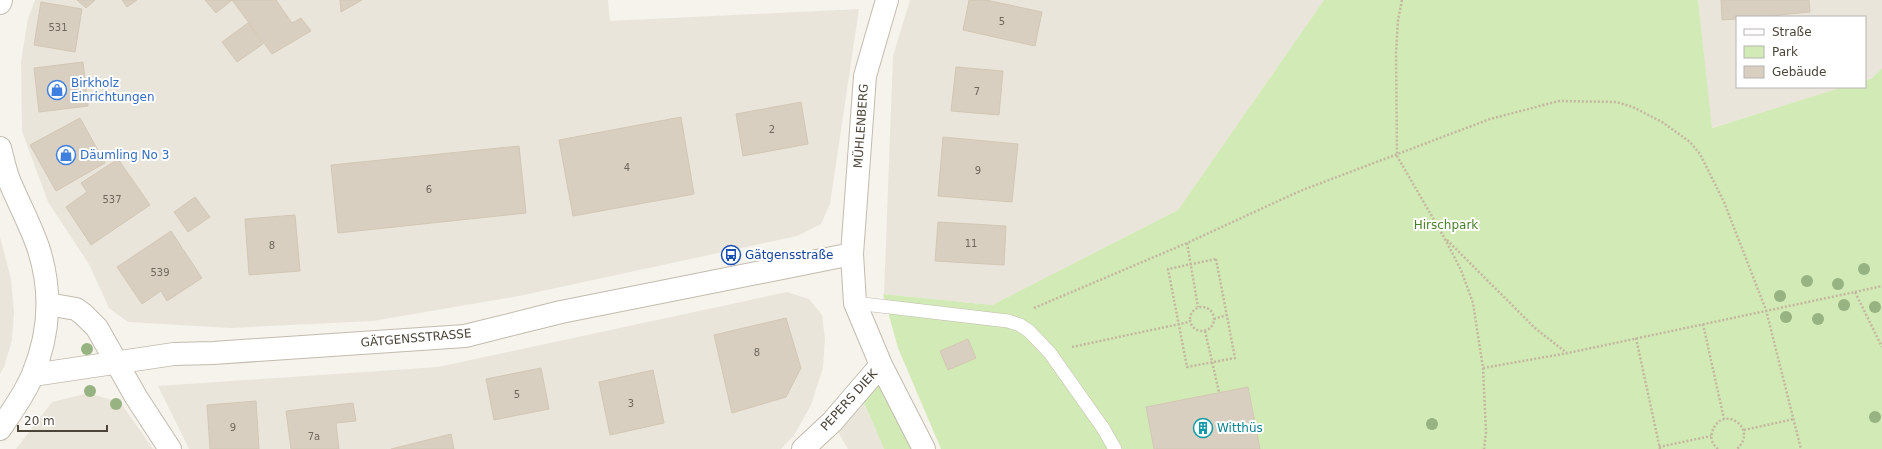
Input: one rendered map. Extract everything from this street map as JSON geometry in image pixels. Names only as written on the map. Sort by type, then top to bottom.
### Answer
[{"type":"street","name":"MÜHLENBERG","points":[[852,254],[865,76],[887,0]]},
{"type":"street","points":[[0,148],[9,179],[37,246],[44,268],[48,290],[48,304],[41,352],[33,375],[21,397],[0,428]]},
{"type":"street","name":"PEPERS DIEK","points":[[803,449],[832,422],[881,365],[855,303],[852,254]]},
{"type":"street","name":"GÄTGENSSTRASSE","points":[[33,375],[174,354],[213,353],[465,336],[561,312],[852,254]]},
{"type":"street","points":[[48,304],[76,309],[97,328],[136,397],[170,449]]},
{"type":"street","points":[[881,365],[924,449]]},
{"type":"lane","points":[[855,303],[1008,322],[1020,325],[1029,331],[1050,353],[1103,428],[1115,449]]},
{"type":"path","points":[[1402,0],[1398,20],[1396,53],[1397,156],[1445,239],[1461,270],[1473,303],[1483,368],[1486,432],[1484,449]]},
{"type":"path","points":[[1008,322],[1027,311],[1187,243],[1300,191],[1490,120],[1544,104],[1560,101],[1581,100],[1616,102],[1633,107],[1667,125],[1690,142],[1700,154],[1727,209],[1766,310],[1801,449]]},
{"type":"path","points":[[1445,239],[1536,329],[1568,353]]},
{"type":"path","points":[[1187,243],[1198,307]]},
{"type":"path","points":[[1216,259],[1235,358],[1187,367],[1168,269],[1190,264],[1216,259]]},
{"type":"path","points":[[1483,368],[1568,353],[1882,286]]},
{"type":"path","points":[[1856,292],[1882,347]]},
{"type":"path","points":[[1198,307],[1208,308],[1212,312],[1214,319],[1210,328],[1205,331],[1198,330],[1189,322],[1191,313],[1198,307]]},
{"type":"path","points":[[1214,319],[1227,314]]},
{"type":"path","points":[[1050,353],[1189,322]]},
{"type":"path","points":[[1704,324],[1724,419]]},
{"type":"path","points":[[1205,331],[1219,392]]},
{"type":"path","points":[[1636,338],[1660,448],[1711,436]]},
{"type":"path","points":[[1718,449],[1712,443],[1711,436],[1713,426],[1718,421],[1731,419],[1737,421],[1744,430],[1742,445],[1737,449]]},
{"type":"path","points":[[1744,430],[1794,419]]},
{"type":"shaded area","points":[[35,0],[608,0],[610,21],[859,9],[830,204],[821,224],[797,236],[519,296],[373,321],[231,328],[128,322],[109,308],[89,264],[48,202],[22,131],[21,61],[28,19]]},
{"type":"shaded area","points":[[910,0],[1324,0],[1178,210],[992,305],[884,294],[893,56]]},
{"type":"shaded area","points":[[1698,0],[1882,0],[1882,68],[1871,79],[1866,80],[1866,16],[1736,16],[1736,88],[1841,88],[1711,128]]},
{"type":"shaded area","points":[[0,237],[11,279],[14,312],[12,340],[4,367],[0,374]]},
{"type":"shaded area","points":[[787,292],[809,299],[822,315],[825,339],[823,368],[811,405],[794,435],[781,449],[189,449],[158,386],[438,367]]},
{"type":"shaded area","points":[[859,391],[884,449],[848,449],[832,422]]},
{"type":"shaded area","points":[[89,393],[121,403],[153,449],[16,449],[52,402]]},
{"type":"green space","name":"Hirschpark","points":[[1324,0],[1698,0],[1712,128],[1840,88],[1866,88],[1866,80],[1871,79],[1882,68],[1882,449],[941,449],[898,348],[883,294],[992,305],[1178,210]]},
{"type":"green space","points":[[881,365],[924,449],[884,449],[859,391]]},
{"type":"building","points":[[77,0],[95,0],[86,8]]},
{"type":"building","points":[[122,0],[137,0],[127,7]]},
{"type":"building","points":[[205,0],[232,0],[216,13]]},
{"type":"building","points":[[232,0],[276,0],[292,23],[301,18],[311,31],[272,54]]},
{"type":"building","points":[[340,0],[362,0],[341,12]]},
{"type":"building","points":[[969,0],[986,0],[1042,12],[1035,46],[963,30]]},
{"type":"building","points":[[1721,0],[1809,0],[1810,12],[1769,16],[1736,16],[1736,19],[1722,20]]},
{"type":"building","points":[[41,2],[82,9],[75,52],[34,45]]},
{"type":"building","points":[[248,23],[263,44],[237,62],[222,42]]},
{"type":"building","points":[[83,62],[88,106],[39,112],[34,68]]},
{"type":"building","points":[[956,67],[1003,71],[999,115],[951,111]]},
{"type":"building","points":[[801,102],[808,144],[743,156],[736,114]]},
{"type":"building","points":[[681,117],[694,194],[573,216],[559,140]]},
{"type":"building","points":[[80,118],[105,163],[56,191],[30,145]]},
{"type":"building","points":[[943,137],[1018,144],[1012,202],[938,196]]},
{"type":"building","points":[[519,146],[526,213],[338,233],[331,165]]},
{"type":"building","points":[[118,159],[150,205],[91,245],[66,207],[87,192],[81,183]]},
{"type":"building","points":[[195,197],[210,217],[188,232],[174,212]]},
{"type":"building","points":[[295,215],[300,271],[249,275],[245,219]]},
{"type":"building","points":[[938,222],[1006,226],[1004,265],[935,261]]},
{"type":"building","points":[[171,231],[202,278],[167,301],[161,291],[142,304],[117,267]]},
{"type":"building","points":[[786,318],[801,368],[786,397],[732,413],[714,335]]},
{"type":"building","points":[[968,339],[976,358],[948,370],[940,351]]},
{"type":"building","points":[[541,368],[549,409],[494,420],[486,379]]},
{"type":"building","points":[[653,370],[664,423],[610,435],[599,382]]},
{"type":"building","name":"Witthüs","points":[[1248,387],[1260,449],[1154,449],[1146,407]]},
{"type":"building","points":[[256,401],[259,449],[210,449],[207,405]]},
{"type":"building","points":[[353,403],[356,421],[336,423],[339,449],[291,449],[286,411]]},
{"type":"building","points":[[451,434],[454,449],[391,449]]},
{"type":"place","name":"Birkholz Einrichtungen","points":[[57,90]]},
{"type":"place","name":"Däumling No 3","points":[[66,155]]},
{"type":"place","name":"Gätgensstraße","points":[[731,255]]},
{"type":"place","name":"Witthüs","points":[[1203,428]]}]
